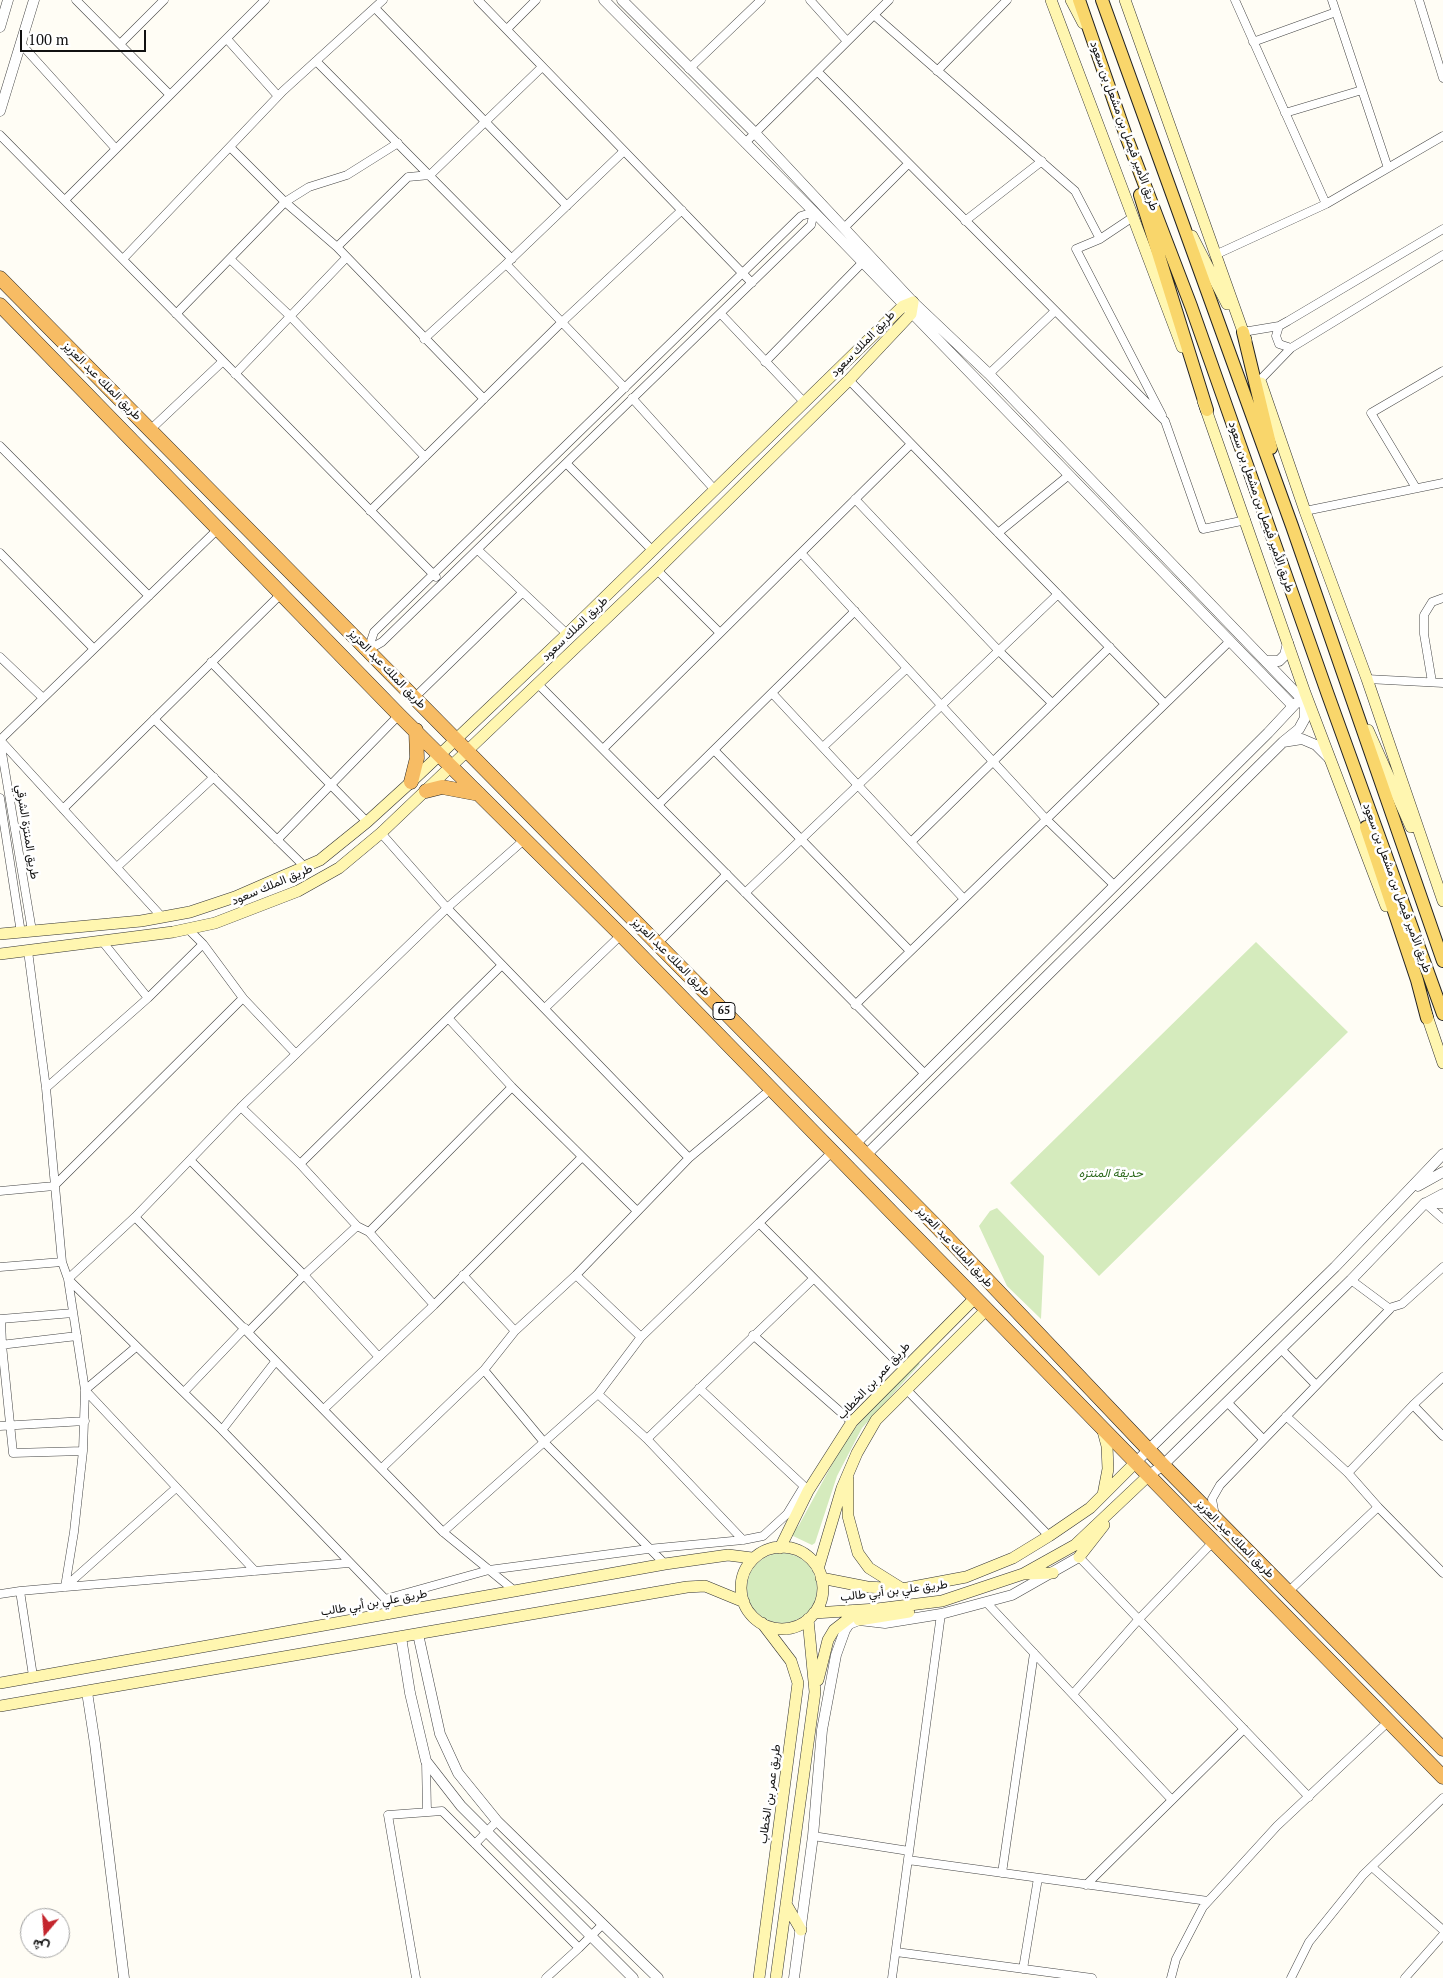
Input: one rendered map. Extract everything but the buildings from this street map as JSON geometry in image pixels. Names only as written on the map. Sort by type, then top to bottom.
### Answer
[{"type":"highway","name":"طريق الملك عبد العزيز","points":[[0,278],[866,1155],[1163,1465],[1443,1749]]},
{"type":"highway","name":"طريق الملك عبد العزيز","points":[[0,306],[399,715],[621,935],[1443,1776]]},
{"type":"highway","points":[[411,782],[417,758],[416,730]]},
{"type":"highway","points":[[426,790],[442,787],[480,794]]},
{"type":"main road","points":[[1051,0],[1207,410],[1288,643],[1303,695],[1331,761],[1443,1063]]},
{"type":"main road","points":[[1071,0],[1097,51]]},
{"type":"main road","name":"طريق الأمير فيصل بن مشعل بن سعود","points":[[1079,0],[1126,136],[1191,306],[1443,1014]]},
{"type":"main road","name":"طريق الأمير فيصل بن مشعل بن سعود","points":[[1102,0],[1292,526],[1443,961]]},
{"type":"main road","points":[[1125,0],[1261,380],[1305,511],[1367,679],[1443,901]]},
{"type":"main road","points":[[1126,136],[1143,204],[1207,410]]},
{"type":"main road","points":[[1162,167],[1175,189],[1191,233],[1211,276],[1243,332],[1292,526]]},
{"type":"main road","name":"طريق الملك سعود","points":[[0,954],[188,929],[215,923],[298,891],[339,868],[381,833],[657,570],[848,380],[909,307]]},
{"type":"main road","name":"طريق الملك سعود","points":[[0,934],[141,921],[190,912],[235,897],[320,860],[367,822],[411,782],[439,753],[567,634],[804,402],[909,307]]},
{"type":"main road","points":[[1347,685],[1432,871]]},
{"type":"main road","points":[[1328,695],[1342,755],[1417,980],[1427,1018]]},
{"type":"main road","name":"طريق عمر بن الخطاب","points":[[780,1548],[806,1488],[852,1422],[903,1368],[975,1298]]},
{"type":"main road","points":[[820,1574],[802,1553],[780,1548],[764,1551],[752,1558],[747,1565],[742,1590],[744,1602],[748,1610],[762,1623],[773,1628],[798,1626],[811,1616],[822,1596],[820,1574],[834,1510],[848,1473],[876,1420],[986,1310]]},
{"type":"main road","points":[[1102,1495],[1108,1469],[1107,1446],[1103,1430]]},
{"type":"main road","name":"طريق علي بن أبي طالب","points":[[820,1574],[867,1587],[902,1589],[966,1577],[1013,1558],[1049,1536],[1090,1508],[1135,1463]]},
{"type":"main road","points":[[848,1473],[848,1516],[858,1553],[869,1568],[902,1589]]},
{"type":"main road","name":"طريق علي بن أبي طالب","points":[[811,1616],[942,1601],[1023,1574],[1075,1545],[1148,1476]]},
{"type":"main road","points":[[1079,1557],[1088,1548],[1118,1506]]},
{"type":"main road","name":"طريق علي بن أبي طالب","points":[[0,1683],[516,1593],[665,1564],[728,1555],[752,1558]]},
{"type":"main road","points":[[1023,1574],[1053,1574]]},
{"type":"main road","points":[[0,1706],[687,1587],[705,1586],[744,1602]]},
{"type":"main road","points":[[859,1620],[905,1613],[942,1601]]},
{"type":"main road","points":[[776,1978],[815,1692],[828,1640],[834,1630],[852,1616],[878,1609]]},
{"type":"main road","points":[[811,1616],[815,1692]]},
{"type":"main road","name":"طريق عمر بن الخطاب","points":[[759,1978],[798,1683],[791,1662],[762,1623]]},
{"type":"main road","points":[[786,1904],[801,1930]]},
{"type":"street","points":[[0,27],[8,0]]},
{"type":"street","points":[[0,111],[34,0]]},
{"type":"street","points":[[76,0],[170,95]]},
{"type":"street","points":[[120,44],[164,0]]},
{"type":"street","points":[[65,200],[265,0]]},
{"type":"street","points":[[123,259],[278,96],[383,0]]},
{"type":"street","points":[[478,0],[752,283]]},
{"type":"street","points":[[507,29],[536,0]]},
{"type":"street","points":[[604,0],[862,263],[909,307],[989,374],[1266,660],[1303,695],[1305,718],[1299,729],[1283,742],[866,1155]]},
{"type":"street","points":[[622,0],[755,133],[845,227],[909,307],[1293,706]]},
{"type":"street","points":[[689,68],[761,0]]},
{"type":"street","points":[[810,0],[846,40]]},
{"type":"street","points":[[745,143],[818,72],[846,40],[890,0]]},
{"type":"street","points":[[937,70],[1006,0]]},
{"type":"street","points":[[1235,0],[1326,204]]},
{"type":"street","points":[[1332,0],[1388,168]]},
{"type":"street","points":[[1419,0],[1443,78]]},
{"type":"street","points":[[375,8],[567,206]]},
{"type":"street","points":[[1253,42],[1336,12]]},
{"type":"street","points":[[874,15],[1075,191],[1100,239]]},
{"type":"street","points":[[227,39],[278,96]]},
{"type":"street","points":[[20,44],[116,149]]},
{"type":"street","points":[[316,61],[430,175],[562,322],[625,388]]},
{"type":"street","points":[[337,247],[408,178],[430,175],[542,67]]},
{"type":"street","points":[[818,72],[1165,421]]},
{"type":"street","points":[[1285,112],[1362,90]]},
{"type":"street","points":[[0,136],[443,584]]},
{"type":"street","points":[[1215,254],[1326,204],[1443,136]]},
{"type":"street","points":[[176,314],[285,202],[309,187],[347,175],[398,143]]},
{"type":"street","points":[[230,147],[285,202],[337,247],[484,399]]},
{"type":"street","points":[[424,339],[509,262],[624,151]]},
{"type":"street","points":[[965,221],[1042,161]]},
{"type":"street","points":[[845,227],[908,164]]},
{"type":"street","points":[[370,511],[562,322],[682,210]]},
{"type":"street","points":[[368,650],[374,632],[742,272],[801,216],[814,212]]},
{"type":"street","points":[[368,650],[382,642],[443,584],[632,398],[811,226],[814,212]]},
{"type":"street","points":[[1133,218],[1100,239],[1076,249],[1165,421],[1203,529],[1246,520]]},
{"type":"street","points":[[1243,332],[1279,326],[1443,229]]},
{"type":"street","points":[[1261,380],[1291,348],[1443,255]]},
{"type":"street","points":[[235,374],[346,258]]},
{"type":"street","points":[[230,259],[290,316],[425,458]]},
{"type":"street","points":[[765,362],[862,263]]},
{"type":"street","points":[[989,374],[1055,311]]},
{"type":"street","points":[[721,314],[804,402]]},
{"type":"street","points":[[1279,326],[1276,336],[1279,344],[1291,348]]},
{"type":"street","points":[[150,430],[222,362]]},
{"type":"street","points":[[1416,488],[1371,413],[1443,370]]},
{"type":"street","points":[[848,380],[1165,704]]},
{"type":"street","points":[[632,398],[714,489]]},
{"type":"street","points":[[603,749],[911,444]]},
{"type":"street","points":[[0,446],[149,596]]},
{"type":"street","points":[[567,464],[652,550]]},
{"type":"street","points":[[998,533],[1069,475]]},
{"type":"street","points":[[1305,511],[1443,483]]},
{"type":"street","points":[[855,500],[999,651],[1052,703]]},
{"type":"street","points":[[162,917],[0,740],[218,529]]},
{"type":"street","points":[[478,550],[567,634]]},
{"type":"street","points":[[0,553],[94,649]]},
{"type":"street","points":[[801,553],[1046,819],[1114,885]]},
{"type":"street","points":[[657,570],[720,633]]},
{"type":"street","points":[[414,698],[522,593]]},
{"type":"street","points":[[63,809],[281,594]]},
{"type":"street","points":[[745,893],[800,838],[1058,594]]},
{"type":"street","points":[[1432,682],[1424,634],[1424,615],[1432,602],[1443,598]]},
{"type":"street","points":[[658,805],[855,611]]},
{"type":"street","points":[[856,1004],[1230,640]]},
{"type":"street","points":[[1266,660],[1279,661],[1285,655],[1288,643]]},
{"type":"street","points":[[911,842],[1110,647]]},
{"type":"street","points":[[0,657],[43,698]]},
{"type":"street","points":[[212,662],[367,822]]},
{"type":"street","points":[[823,748],[907,668]]},
{"type":"street","points":[[1367,679],[1443,683]]},
{"type":"street","points":[[538,684],[924,1074]]},
{"type":"street","points":[[772,693],[964,899]]},
{"type":"street","points":[[855,1144],[1268,733],[1303,695]]},
{"type":"street","points":[[277,840],[399,715]]},
{"type":"street","points":[[154,719],[304,866]]},
{"type":"street","name":"طريق المنتزة الشرقي","points":[[0,736],[26,932]]},
{"type":"street","points":[[1283,742],[1302,738],[1316,745],[1331,761]]},
{"type":"street","points":[[714,750],[910,951]]},
{"type":"street","points":[[117,867],[214,777]]},
{"type":"street","points":[[0,798],[26,932]]},
{"type":"street","points":[[381,833],[447,908],[690,1158]]},
{"type":"street","points":[[68,1279],[136,1217],[241,1107],[447,908],[524,840]]},
{"type":"street","points":[[658,944],[727,874]]},
{"type":"street","points":[[188,929],[203,944],[242,998],[296,1054]]},
{"type":"street","points":[[545,1008],[621,935]]},
{"type":"street","points":[[102,941],[148,998]]},
{"type":"street","points":[[46,1088],[148,998],[203,944]]},
{"type":"street","points":[[28,951],[46,1088],[62,1262],[68,1279],[85,1390],[83,1451],[74,1532],[65,1586]]},
{"type":"street","points":[[300,1164],[502,965]]},
{"type":"street","points":[[0,1191],[54,1186],[242,998]]},
{"type":"street","points":[[449,1019],[512,1087],[637,1211]]},
{"type":"street","points":[[369,1232],[512,1087]]},
{"type":"street","points":[[382,1468],[484,1370],[515,1331],[576,1275],[690,1158],[771,1089]]},
{"type":"street","points":[[241,1107],[300,1164],[357,1226],[369,1232],[434,1305]]},
{"type":"street","points":[[443,1532],[598,1394],[641,1337],[832,1152]]},
{"type":"street","points":[[1135,1463],[1334,1268],[1443,1154]]},
{"type":"street","points":[[325,1408],[434,1305],[582,1158]]},
{"type":"street","points":[[191,1160],[304,1275],[378,1356]]},
{"type":"street","points":[[1407,1192],[1443,1172]]},
{"type":"street","points":[[1148,1476],[1163,1465],[1281,1349],[1425,1203],[1443,1194]]},
{"type":"street","points":[[1425,1203],[1443,1203]]},
{"type":"street","points":[[1425,1203],[1443,1219]]},
{"type":"street","points":[[136,1217],[247,1330],[275,1362],[325,1408],[443,1532],[516,1593]]},
{"type":"street","points":[[759,1223],[903,1368]]},
{"type":"street","points":[[184,1392],[357,1226]]},
{"type":"street","points":[[0,1267],[62,1262]]},
{"type":"street","points":[[1215,1518],[1212,1498],[1220,1485],[1389,1308],[1402,1304],[1443,1266]]},
{"type":"street","points":[[463,1275],[515,1331]]},
{"type":"street","points":[[576,1275],[641,1337]]},
{"type":"street","points":[[68,1279],[222,1430],[390,1604],[392,1614]]},
{"type":"street","points":[[647,1439],[813,1279]]},
{"type":"street","points":[[1351,1280],[1389,1308]]},
{"type":"street","points":[[73,1313],[1,1319],[1,1345],[12,1453],[83,1451]]},
{"type":"street","points":[[753,1335],[852,1422]]},
{"type":"street","points":[[1,1345],[77,1336]]},
{"type":"street","points":[[85,1390],[136,1347]]},
{"type":"street","points":[[1281,1349],[1316,1385]]},
{"type":"street","points":[[222,1430],[275,1362]]},
{"type":"street","points":[[484,1370],[544,1441],[648,1549],[665,1564]]},
{"type":"street","points":[[1348,1473],[1413,1405],[1443,1377]]},
{"type":"street","points":[[385,1599],[489,1570],[648,1549],[743,1540],[763,1536],[786,1514],[806,1488],[699,1388]]},
{"type":"street","points":[[85,1390],[255,1571]]},
{"type":"street","points":[[906,1390],[1049,1536]]},
{"type":"street","points":[[598,1394],[647,1439],[743,1540]]},
{"type":"street","points":[[1227,1402],[1263,1439]]},
{"type":"street","points":[[1413,1405],[1443,1436]]},
{"type":"street","points":[[1286,1416],[1348,1473],[1378,1507],[1443,1573]]},
{"type":"street","points":[[0,1426],[85,1421]]},
{"type":"street","points":[[65,1586],[176,1488]]},
{"type":"street","points":[[1288,1592],[1378,1507]]},
{"type":"street","points":[[1073,1694],[1139,1619],[1213,1542]]},
{"type":"street","points":[[794,1978],[813,1836],[822,1730],[836,1655],[845,1630],[849,1624],[859,1620],[885,1623],[941,1614],[1012,1595],[1053,1574],[1079,1557],[1309,1797]]},
{"type":"street","points":[[0,1594],[65,1586],[349,1563]]},
{"type":"street","points":[[20,1591],[33,1676]]},
{"type":"street","points":[[986,1602],[1172,1800]]},
{"type":"street","points":[[892,1978],[941,1614]]},
{"type":"street","points":[[418,1634],[440,1734],[458,1773],[497,1821],[658,1978]]},
{"type":"street","points":[[401,1637],[410,1693],[426,1761],[427,1812]]},
{"type":"street","points":[[1002,1873],[1034,1653]]},
{"type":"street","points":[[87,1692],[96,1744],[124,1978]]},
{"type":"street","points":[[1171,1978],[1176,1959],[1203,1907],[1277,1826],[1389,1721]]},
{"type":"street","points":[[1086,1885],[1244,1729]]},
{"type":"street","points":[[426,1761],[486,1832],[632,1978]]},
{"type":"street","points":[[1291,1978],[1308,1942],[1372,1867],[1443,1798]]},
{"type":"street","points":[[416,1978],[388,1815],[442,1811],[579,1948]]},
{"type":"street","points":[[457,1826],[469,1814]]},
{"type":"street","points":[[474,1844],[497,1821]]},
{"type":"street","points":[[813,1836],[909,1851]]},
{"type":"street","points":[[908,1860],[1208,1902]]},
{"type":"street","points":[[1372,1867],[1443,1930]]},
{"type":"street","points":[[1026,1972],[1038,1878]]},
{"type":"street","points":[[546,1978],[603,1924]]},
{"type":"street","points":[[1405,1978],[1443,1935]]},
{"type":"street","points":[[896,1952],[1026,1972],[1092,1978]]},
{"type":"green space","name":"حديقة المنتزه","points":[[1256,942],[1348,1032],[1099,1276],[1010,1183]]},
{"type":"green space","points":[[997,1208],[1044,1256],[1041,1319],[1007,1286],[979,1226],[990,1211]]},
{"type":"green space","points":[[918,1362],[920,1364],[862,1428],[837,1476],[815,1543],[812,1545],[791,1535],[799,1525],[847,1437],[889,1390]]},
{"type":"green space","points":[[782,1553],[795,1556],[807,1563],[814,1575],[817,1588],[814,1601],[807,1613],[795,1620],[782,1623],[769,1620],[757,1613],[750,1601],[747,1588],[750,1575],[757,1563],[769,1556]]}]
